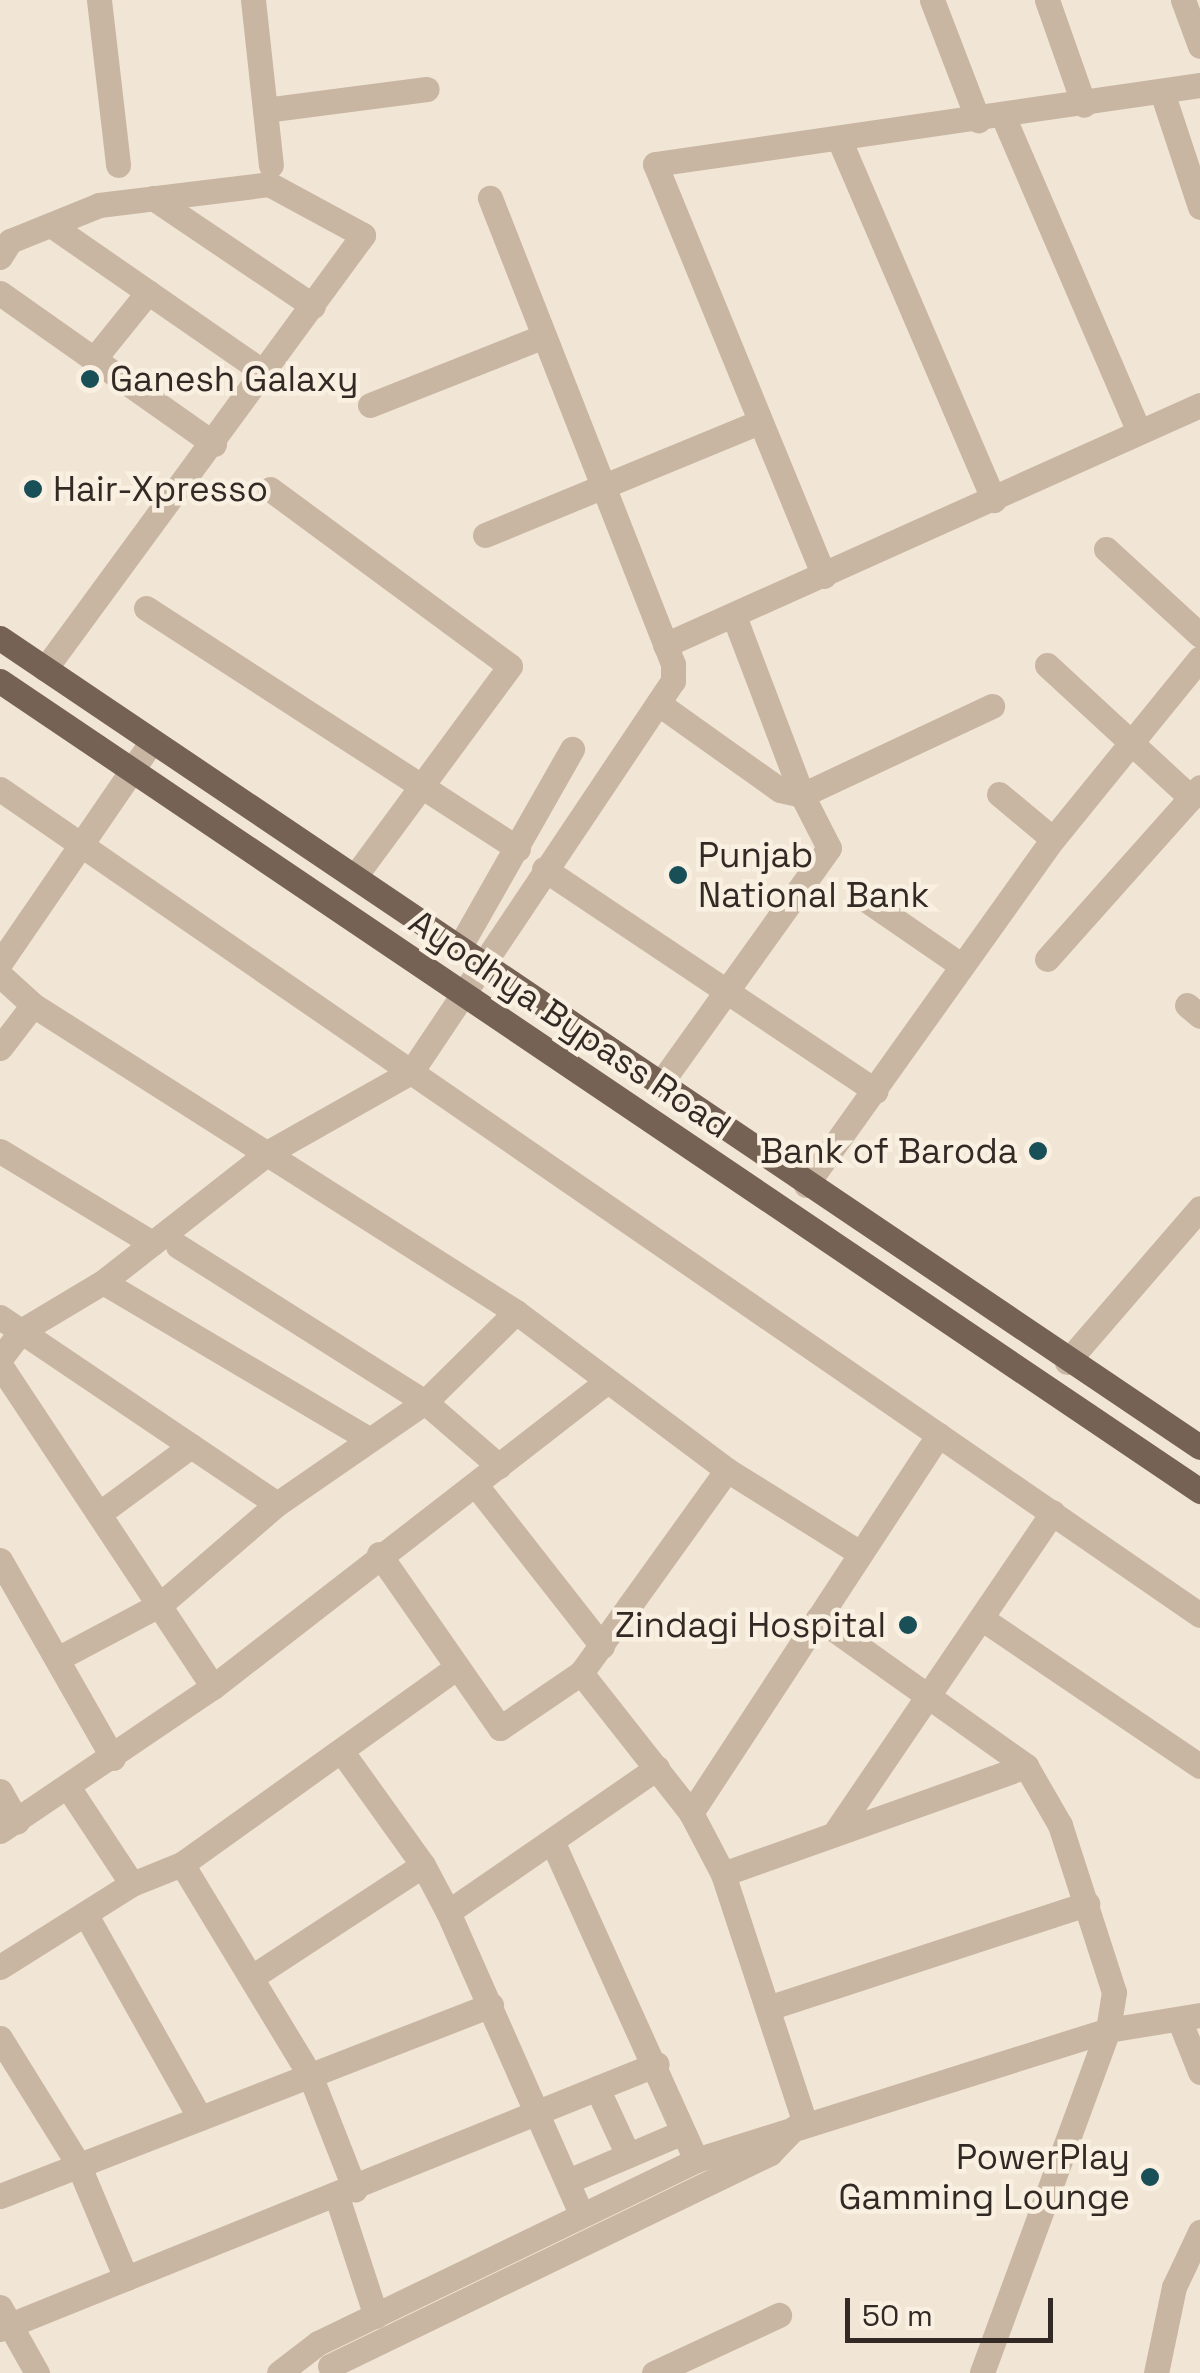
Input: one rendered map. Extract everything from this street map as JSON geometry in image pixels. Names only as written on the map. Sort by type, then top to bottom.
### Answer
[{"type":"main road","name":"Ayodhya Bypass Road","points":[[0,638],[1067,1362],[1200,1446]]},
{"type":"main road","name":"Ayodhya Bypass Road","points":[[0,681],[1200,1491]]},
{"type":"street","points":[[99,0],[118,165]]},
{"type":"street","points":[[253,0],[271,165]]},
{"type":"street","points":[[932,0],[1138,430]]},
{"type":"street","points":[[1047,0],[1084,106]]},
{"type":"street","points":[[1183,0],[1200,46]]},
{"type":"street","points":[[824,576],[655,164],[1084,106],[1200,85]]},
{"type":"street","points":[[265,110],[427,88]]},
{"type":"street","points":[[1162,92],[1200,207]]},
{"type":"street","points":[[840,139],[994,500]]},
{"type":"street","points":[[0,256],[10,241],[98,205],[269,184],[363,235],[214,444],[45,669]]},
{"type":"street","points":[[153,198],[313,306]]},
{"type":"street","points":[[212,1687],[0,1362],[11,1324],[103,1282],[165,1245],[269,1152],[411,1072],[672,681],[665,644],[490,198]]},
{"type":"street","points":[[51,225],[266,372]]},
{"type":"street","points":[[94,359],[148,292]]},
{"type":"street","points":[[0,293],[214,444]]},
{"type":"street","points":[[370,405],[544,336]]},
{"type":"street","points":[[665,644],[1200,405]]},
{"type":"street","points":[[484,535],[760,422]]},
{"type":"street","points":[[270,488],[510,666],[424,790],[355,876]]},
{"type":"street","points":[[1106,549],[1200,635]]},
{"type":"street","points":[[146,608],[518,848]]},
{"type":"street","points":[[661,1084],[829,848],[802,795],[734,616]]},
{"type":"street","points":[[806,1185],[1053,839],[1200,658]]},
{"type":"street","points":[[1046,959],[1195,793],[1047,665]]},
{"type":"street","points":[[659,704],[780,790],[802,795],[992,706]]},
{"type":"street","points":[[0,963],[152,741]]},
{"type":"street","points":[[458,948],[572,750]]},
{"type":"street","points":[[0,789],[938,1435],[1196,1605]]},
{"type":"street","points":[[999,794],[1053,839]]},
{"type":"street","points":[[544,868],[731,989],[874,1092]]},
{"type":"street","points":[[858,895],[960,965]]},
{"type":"street","points":[[0,975],[33,1005],[516,1312],[726,1470],[860,1553]]},
{"type":"street","points":[[0,1048],[33,1005]]},
{"type":"street","points":[[0,1152],[165,1245],[426,1402],[498,1466]]},
{"type":"street","points":[[1067,1362],[1200,1208]]},
{"type":"street","points":[[103,1282],[370,1440]]},
{"type":"street","points":[[57,1659],[161,1604],[277,1504],[426,1402],[516,1312]]},
{"type":"street","points":[[11,1324],[277,1504]]},
{"type":"street","points":[[0,1791],[8,1826],[212,1687],[606,1382]]},
{"type":"street","points":[[691,1813],[938,1435]]},
{"type":"street","points":[[100,1514],[191,1446]]},
{"type":"street","points":[[379,1554],[500,1728],[580,1673],[726,1470]]},
{"type":"street","points":[[475,1484],[602,1646]]},
{"type":"street","points":[[834,1834],[1053,1512]]},
{"type":"street","points":[[0,1560],[113,1758]]},
{"type":"street","points":[[818,1618],[1026,1766],[1060,1825],[1114,1992],[1108,2030],[982,2373]]},
{"type":"street","points":[[981,1618],[1200,1766]]},
{"type":"street","points":[[0,1967],[132,1884],[182,1864],[456,1668]]},
{"type":"street","points":[[580,1673],[691,1813],[724,1874],[768,2008],[800,2126]]},
{"type":"street","points":[[342,1752],[423,1865],[448,1912],[580,2211]]},
{"type":"street","points":[[724,1874],[1026,1766]]},
{"type":"street","points":[[448,1912],[657,1768]]},
{"type":"street","points":[[68,1787],[132,1884]]},
{"type":"street","points":[[552,1840],[657,2064],[696,2160]]},
{"type":"street","points":[[182,1864],[310,2075],[346,2193],[376,2316]]},
{"type":"street","points":[[252,1976],[423,1865]]},
{"type":"street","points":[[768,2008],[1086,1904]]},
{"type":"street","points":[[86,1915],[200,2118]]},
{"type":"street","points":[[0,2196],[491,2005]]},
{"type":"street","points":[[328,2361],[376,2316],[580,2211],[696,2160],[1108,2030],[1190,2017],[1200,2072]]},
{"type":"street","points":[[0,2038],[78,2164],[126,2278]]},
{"type":"street","points":[[37,2373],[4,2321],[346,2193],[538,2110],[657,2064]]},
{"type":"street","points":[[597,2088],[628,2155]]},
{"type":"street","points":[[279,2373],[328,2361],[770,2152],[800,2126]]},
{"type":"street","points":[[568,2181],[683,2132]]},
{"type":"street","points":[[1156,2373],[1174,2287],[1200,2232]]},
{"type":"street","points":[[654,2373],[779,2315]]},
{"type":"place","name":"Ganesh Galaxy","points":[[90,379]]},
{"type":"place","name":"Hair-Xpresso","points":[[33,489]]},
{"type":"place","name":"Punjab National Bank","points":[[678,875]]},
{"type":"place","name":"Bank of Baroda","points":[[1038,1151]]},
{"type":"place","name":"Zindagi Hospital","points":[[908,1625]]},
{"type":"place","name":"PowerPlay Gamming Lounge","points":[[1150,2177]]}]
